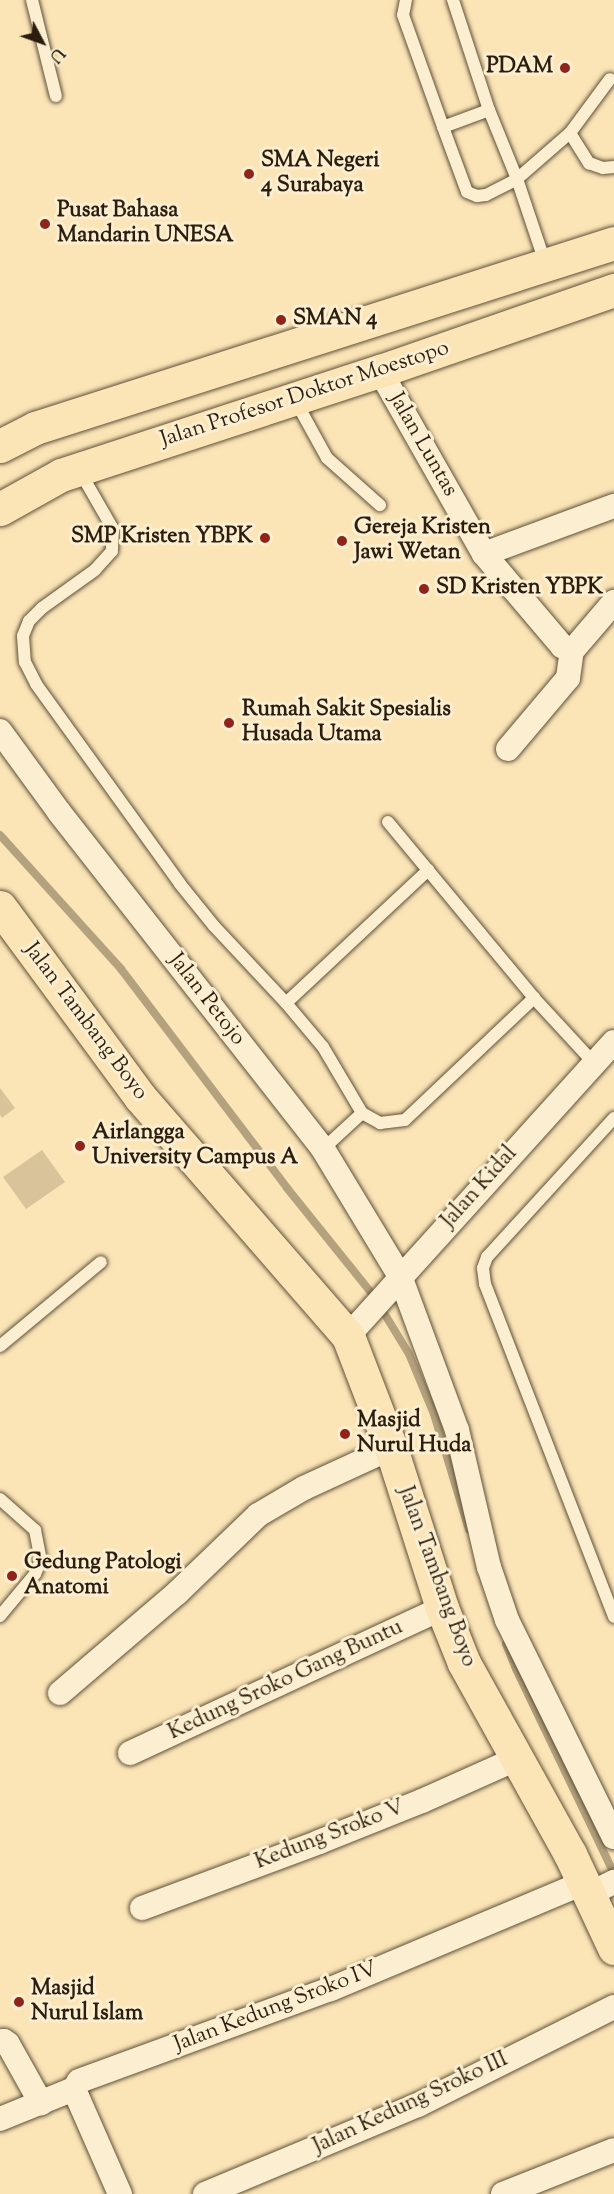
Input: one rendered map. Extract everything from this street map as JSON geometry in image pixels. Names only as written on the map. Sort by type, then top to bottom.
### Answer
[{"type":"main road","points":[[0,446],[36,428],[614,243]]},
{"type":"main road","name":"Jalan Profesor Doktor Moestopo","points":[[0,509],[61,475],[380,372],[614,290]]},
{"type":"main road","name":"Jalan Tambang Boyo","points":[[0,908],[140,1097],[356,1327],[391,1448],[442,1608],[464,1664],[516,1759],[597,1887],[614,1948]]},
{"type":"street","name":"Jalan Luntas","points":[[380,372],[484,554],[562,646],[572,651]]},
{"type":"street","points":[[484,554],[614,506]]},
{"type":"street","points":[[508,749],[568,678],[572,651],[614,602]]},
{"type":"street","name":"Jalan Petojo","points":[[0,731],[59,812],[323,1149],[396,1282],[457,1430],[489,1567],[507,1620],[607,1805],[614,1837]]},
{"type":"street","name":"Jalan Kidal","points":[[356,1327],[614,1042]]},
{"type":"street","points":[[60,1694],[177,1593],[258,1515],[296,1492],[391,1448]]},
{"type":"street","name":"Kedung Sroko Gang Buntu","points":[[130,1753],[442,1608]]},
{"type":"street","name":"Kedung Sroko V","points":[[142,1908],[319,1842],[441,1793],[516,1759]]},
{"type":"street","name":"Jalan Kedung Sroko IV","points":[[0,2119],[74,2089],[79,2081],[331,1989],[597,1887]]},
{"type":"street","name":"Jalan Kedung Sroko III","points":[[205,2194],[418,2105],[614,2007]]},
{"type":"street","points":[[0,2041],[9,2044],[41,2103]]},
{"type":"street","points":[[74,2089],[120,2194]]},
{"type":"street","points":[[503,2194],[614,2150]]},
{"type":"lane","points":[[32,0],[56,96]]},
{"type":"lane","points":[[406,0],[403,15],[443,127],[467,192],[477,196],[486,195],[517,179],[570,133],[610,79]]},
{"type":"lane","points":[[453,0],[489,110],[517,179],[546,265]]},
{"type":"lane","points":[[443,127],[489,110]]},
{"type":"lane","points":[[570,133],[590,163],[603,168],[614,167]]},
{"type":"lane","points":[[294,398],[327,458],[380,505]]},
{"type":"lane","points":[[79,469],[113,529],[112,551],[95,570],[42,608],[29,621],[23,636],[25,662],[36,684],[180,884],[214,926],[286,1003],[323,1047],[362,1113],[380,1123],[405,1120],[534,998]]},
{"type":"lane","points":[[388,822],[492,949],[594,1063]]},
{"type":"lane","points":[[286,1003],[428,870]]},
{"type":"lane","points":[[323,1149],[362,1113]]},
{"type":"lane","points":[[614,1118],[487,1257],[483,1268],[485,1284],[614,1617]]},
{"type":"lane","points":[[0,1346],[101,1262]]},
{"type":"lane","points":[[0,1499],[35,1530],[41,1560],[35,1574],[0,1616]]},
{"type":"shaded area","points":[[0,1088],[15,1108],[2,1118],[0,1115]]},
{"type":"shaded area","points":[[42,1150],[65,1182],[26,1209],[3,1177]]},
{"type":"waterway","points":[[0,835],[121,969],[287,1188],[373,1295],[409,1354],[434,1414],[469,1530]]},
{"type":"waterway","points":[[506,1644],[614,1874]]},
{"type":"place","name":"PDAM","points":[[565,68]]},
{"type":"place","name":"SMA Negeri 4 Surabaya","points":[[249,174]]},
{"type":"place","name":"Pusat Bahasa Mandarin UNESA","points":[[45,224]]},
{"type":"place","name":"SMAN 4","points":[[281,320]]},
{"type":"place","name":"SMP Kristen YBPK","points":[[265,538]]},
{"type":"place","name":"Gereja Kristen Jawi Wetan","points":[[342,541]]},
{"type":"place","name":"SD Kristen YBPK","points":[[424,589]]},
{"type":"place","name":"Rumah Sakit Spesialis Husada Utama","points":[[229,723]]},
{"type":"place","name":"Airlangga University Campus A","points":[[80,1146]]},
{"type":"place","name":"Masjid Nurul Huda","points":[[345,1434]]},
{"type":"place","name":"Gedung Patologi Anatomi","points":[[12,1576]]},
{"type":"place","name":"Masjid Nurul Islam","points":[[19,2002]]}]
